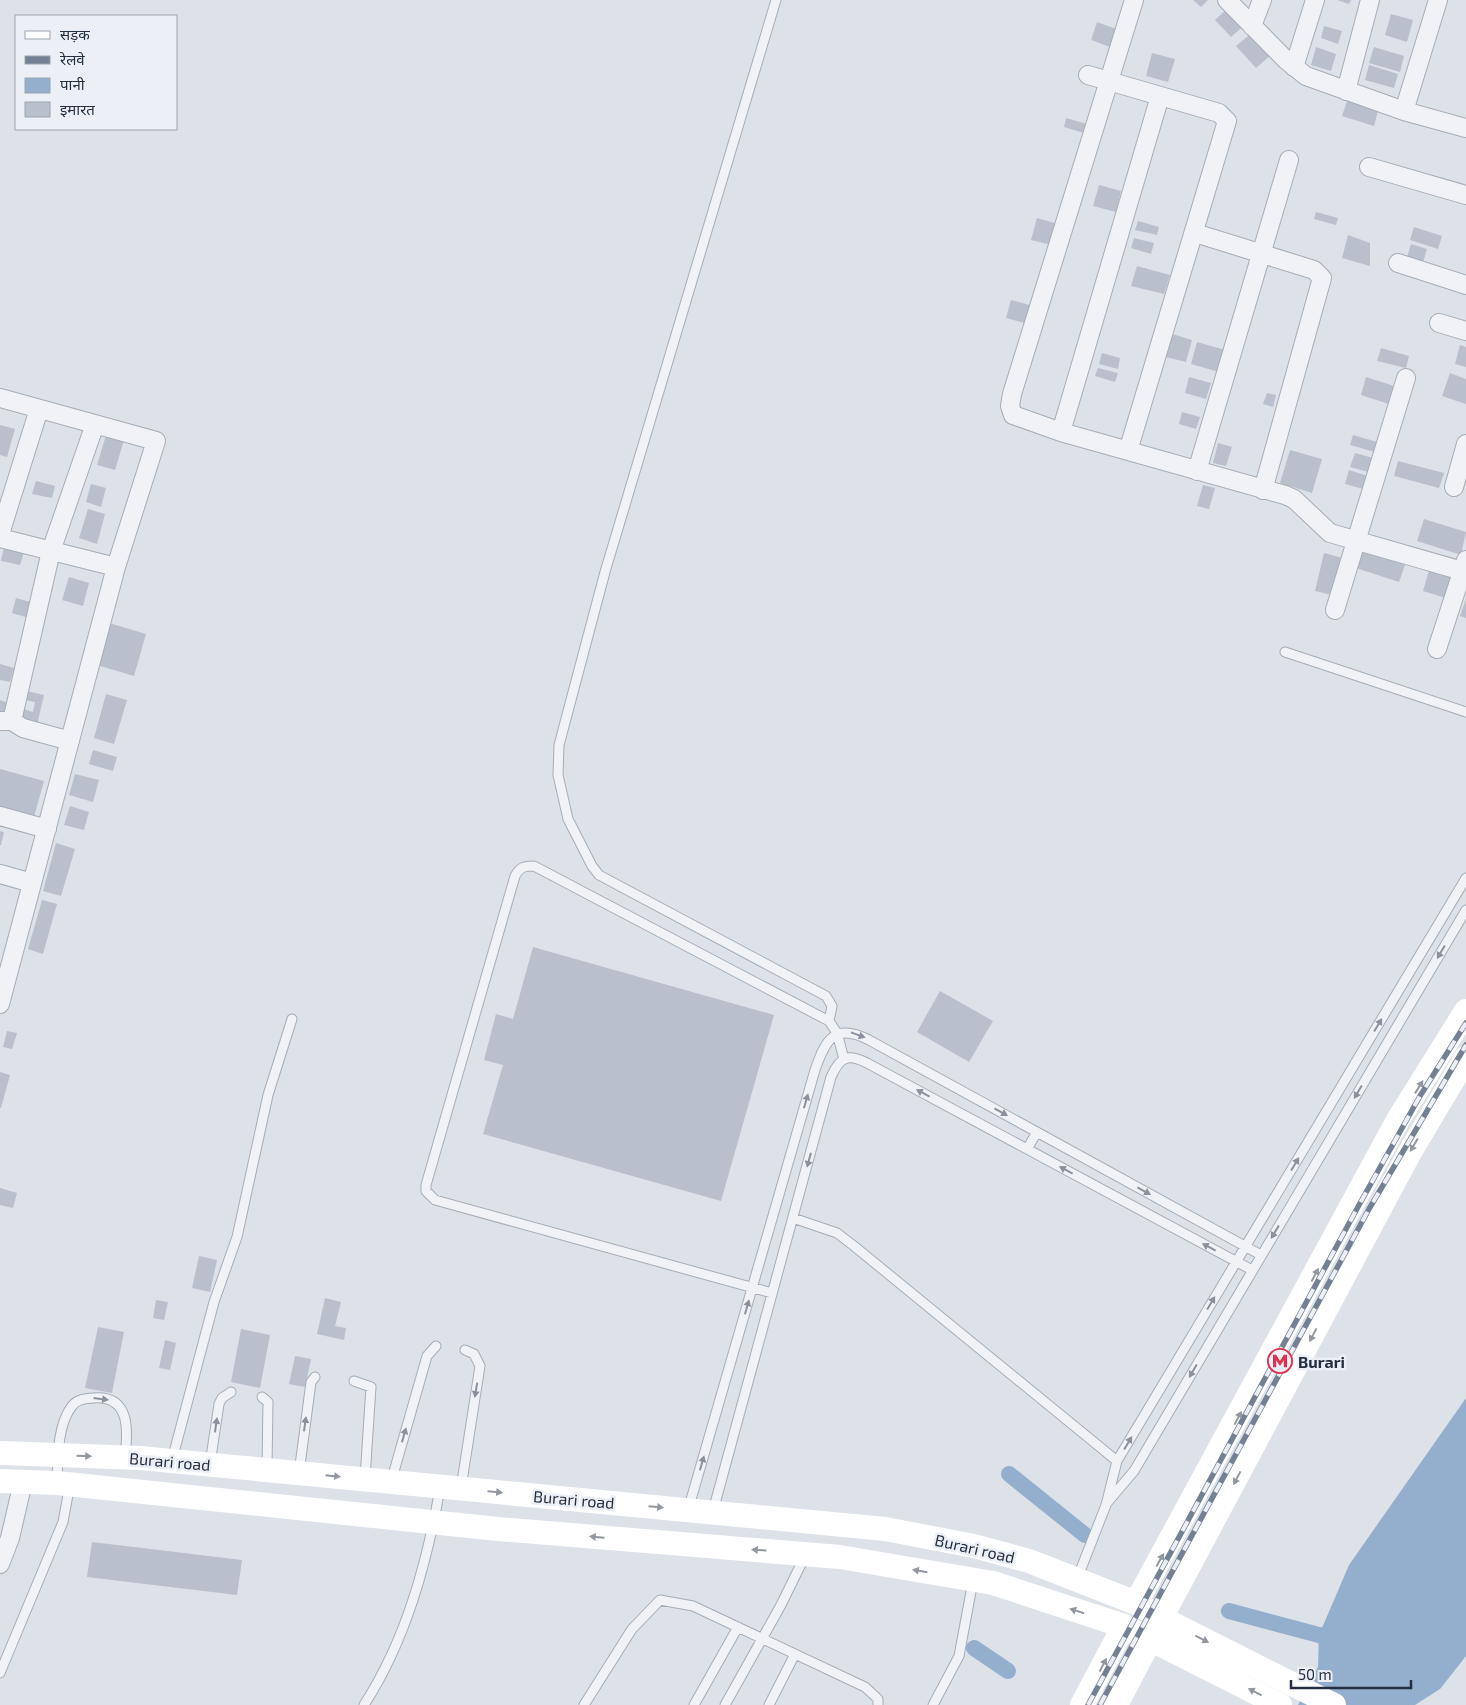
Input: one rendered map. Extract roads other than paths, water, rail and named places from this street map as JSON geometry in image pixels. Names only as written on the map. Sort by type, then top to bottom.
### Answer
[{"type":"main road","points":[[1136,1603],[1398,1120],[1466,1011]]},
{"type":"main road","points":[[1116,1705],[1410,1152],[1466,1058]]},
{"type":"main road","name":"Burari road","points":[[0,1454],[172,1460],[885,1529],[928,1536],[1029,1561],[1136,1603],[1156,1628]]},
{"type":"main road","name":"Burari road","points":[[12,1481],[63,1484],[434,1521],[498,1530],[840,1557],[993,1584],[1124,1626],[1156,1628]]},
{"type":"main road","points":[[1082,1705],[1124,1626]]},
{"type":"main road","points":[[1156,1628],[1243,1660],[1334,1705]]},
{"type":"main road","points":[[1156,1628],[1230,1679],[1280,1705]]},
{"type":"street","points":[[1134,0],[1010,406],[1013,415],[1061,432],[1294,499],[1330,533],[1465,567],[1437,649]]},
{"type":"street","points":[[1228,0],[1294,68],[1306,76],[1404,112],[1466,128]]},
{"type":"street","points":[[1252,26],[1262,0]]},
{"type":"street","points":[[1294,68],[1315,0]]},
{"type":"street","points":[[1346,91],[1370,0]]},
{"type":"street","points":[[1404,112],[1438,0]]},
{"type":"street","points":[[1088,75],[1219,113],[1227,121],[1195,233],[1128,451]]},
{"type":"street","points":[[1061,432],[1160,96]]},
{"type":"street","points":[[1197,472],[1263,255],[1289,160]]},
{"type":"street","points":[[1369,167],[1466,195]]},
{"type":"street","points":[[1195,233],[1314,270],[1319,274],[1322,283],[1263,490]]},
{"type":"street","points":[[1398,263],[1466,285]]},
{"type":"street","points":[[1439,323],[1466,331]]},
{"type":"street","points":[[1335,610],[1406,378]]},
{"type":"street","points":[[0,398],[156,441],[116,567],[0,1004]]},
{"type":"street","points":[[0,534],[39,409]]},
{"type":"street","points":[[70,741],[23,728],[6,721],[51,551],[95,424]]},
{"type":"street","points":[[1454,487],[1466,444]]},
{"type":"street","points":[[0,538],[116,567]]},
{"type":"street","points":[[0,816],[47,829]]},
{"type":"street","points":[[0,874],[32,883]]},
{"type":"street","points":[[0,1564],[10,1538],[12,1481]]},
{"type":"lane","points":[[776,0],[605,572],[559,745],[558,775],[568,819],[592,866],[599,875],[826,996],[832,1006],[829,1021]]},
{"type":"lane","points":[[1285,652],[1466,712]]},
{"type":"lane","points":[[772,1293],[435,1200],[426,1191],[426,1185],[515,876],[519,869],[525,866],[534,866],[829,1021],[837,1033],[844,1059]]},
{"type":"lane","points":[[1077,1579],[1106,1505],[1117,1461],[1466,878]]},
{"type":"lane","points":[[1106,1505],[1134,1471],[1466,910]]},
{"type":"lane","points":[[172,1460],[214,1302],[237,1237],[268,1095],[292,1020]]},
{"type":"lane","points":[[688,1510],[821,1052],[837,1033],[855,1033],[1261,1255]]},
{"type":"lane","points":[[713,1513],[831,1077],[836,1067],[844,1059],[856,1058],[868,1063],[1252,1270]]},
{"type":"lane","points":[[798,1131],[815,1136]]},
{"type":"lane","points":[[1028,1149],[1037,1132]]},
{"type":"lane","points":[[793,1218],[837,1233],[1117,1461]]},
{"type":"lane","points":[[391,1482],[427,1356],[436,1346]]},
{"type":"lane","points":[[364,1705],[382,1677],[408,1616],[434,1521],[451,1487],[480,1366],[474,1354],[465,1350]]},
{"type":"lane","points":[[299,1473],[311,1382],[315,1377]]},
{"type":"lane","points":[[354,1381],[372,1387],[365,1479]]},
{"type":"lane","points":[[210,1464],[219,1404],[222,1398],[231,1392]]},
{"type":"lane","points":[[262,1397],[268,1402],[267,1470]]},
{"type":"lane","points":[[0,1673],[62,1522],[63,1484],[59,1456],[64,1425],[72,1406],[79,1400],[96,1398],[111,1401],[120,1407],[126,1417],[128,1432],[125,1457]]},
{"type":"lane","points":[[725,1705],[806,1554]]},
{"type":"lane","points":[[933,1705],[959,1656],[974,1580]]},
{"type":"lane","points":[[584,1705],[632,1628],[660,1600],[693,1606],[865,1687],[878,1699],[878,1705]]},
{"type":"lane","points":[[694,1705],[738,1627]]},
{"type":"lane","points":[[769,1705],[795,1654]]},
{"type":"water","points":[[1466,1398],[1466,1656],[1440,1689],[1415,1705],[1298,1705],[1318,1667],[1319,1635],[1349,1565]]},
{"type":"waterway","points":[[1009,1474],[1085,1535]]},
{"type":"waterway","points":[[1229,1611],[1319,1635],[1339,1643]]},
{"type":"waterway","points":[[974,1648],[1008,1671]]},
{"type":"railway","points":[[1088,1705],[1359,1205],[1420,1096],[1466,1023]]},
{"type":"railway","points":[[1100,1705],[1369,1209],[1466,1045]]},
{"type":"place","name":"Burari","points":[[1280,1361]]}]
